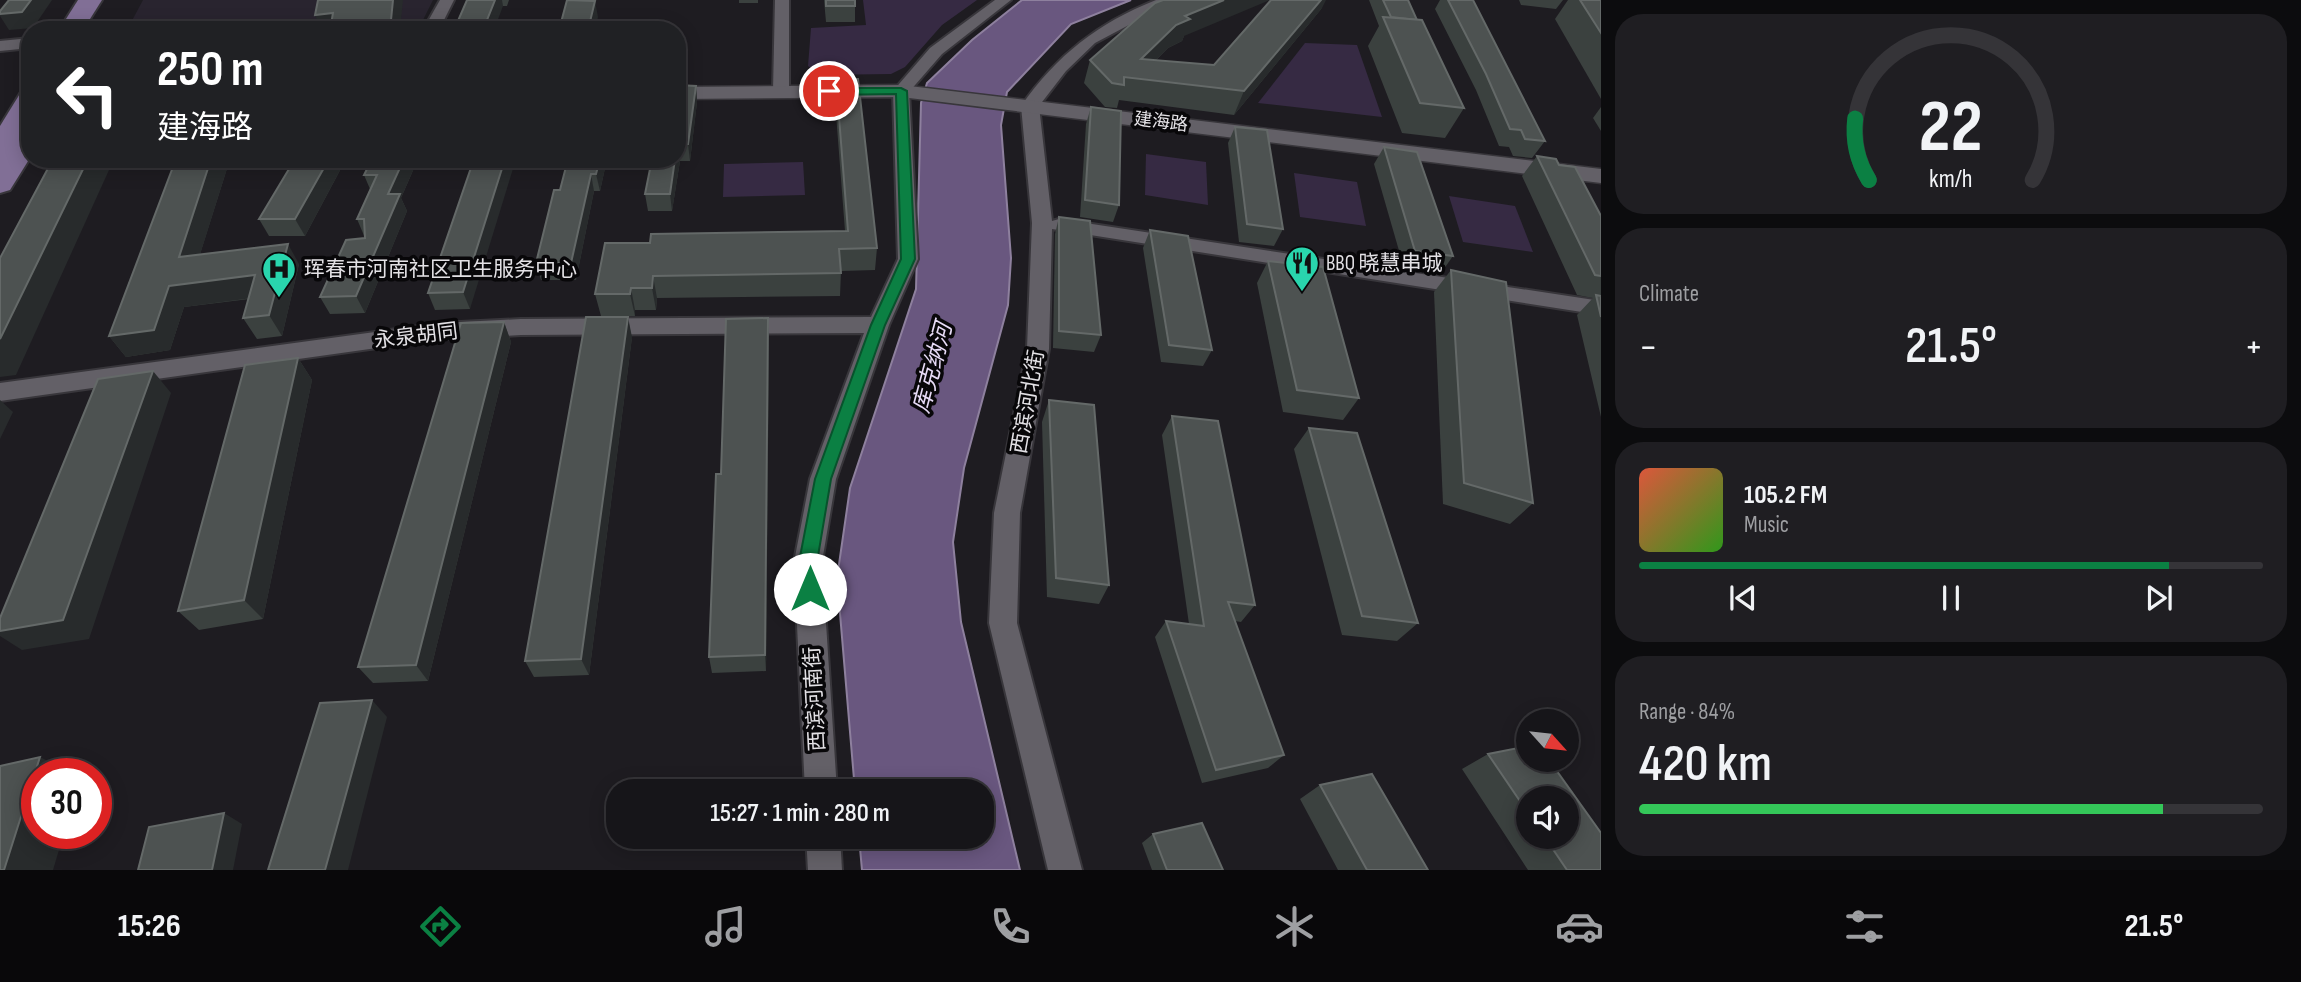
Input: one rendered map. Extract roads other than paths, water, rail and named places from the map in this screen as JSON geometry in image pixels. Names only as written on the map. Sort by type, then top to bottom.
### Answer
[{"type":"main road","points":[[77,21],[90,0]]},
{"type":"main road","points":[[97,21],[109,0]]},
{"type":"main road","points":[[0,184],[17,143]]},
{"type":"street","points":[[436,21],[447,0]]},
{"type":"street","points":[[781,92],[782,0]]},
{"type":"street","points":[[913,92],[936,51],[1004,0]]},
{"type":"street","points":[[1023,106],[1076,49],[1116,20],[1169,0]]},
{"type":"street","points":[[0,46],[21,44]]},
{"type":"street","name":"建海路","points":[[686,93],[913,92],[1601,176]]},
{"type":"street","name":"西滨河南街","points":[[820,779],[808,562],[823,479],[878,325],[908,259],[913,92]]},
{"type":"street","name":"西滨河北街","points":[[1023,106],[1042,223],[1038,349],[1007,513],[1003,623],[1065,870]]},
{"type":"street","points":[[1042,223],[1601,309]]},
{"type":"street","name":"永泉胡同","points":[[0,392],[440,331],[522,327],[878,325]]},
{"type":"street","points":[[824,849],[825,870]]},
{"type":"water","name":"库克纳河","points":[[1022,0],[1131,0],[1071,24],[1007,92],[1001,125],[1011,258],[1008,305],[964,468],[953,542],[961,622],[1020,870],[862,870],[860,849],[994,849],[994,779],[854,779],[837,578],[850,488],[916,289],[921,103],[927,83],[972,40]]},
{"type":"place","name":"BBQ 晓慧串城","points":[[1302,293]]},
{"type":"place","name":"珲春市河南社区卫生服务中心","points":[[279,299]]}]
